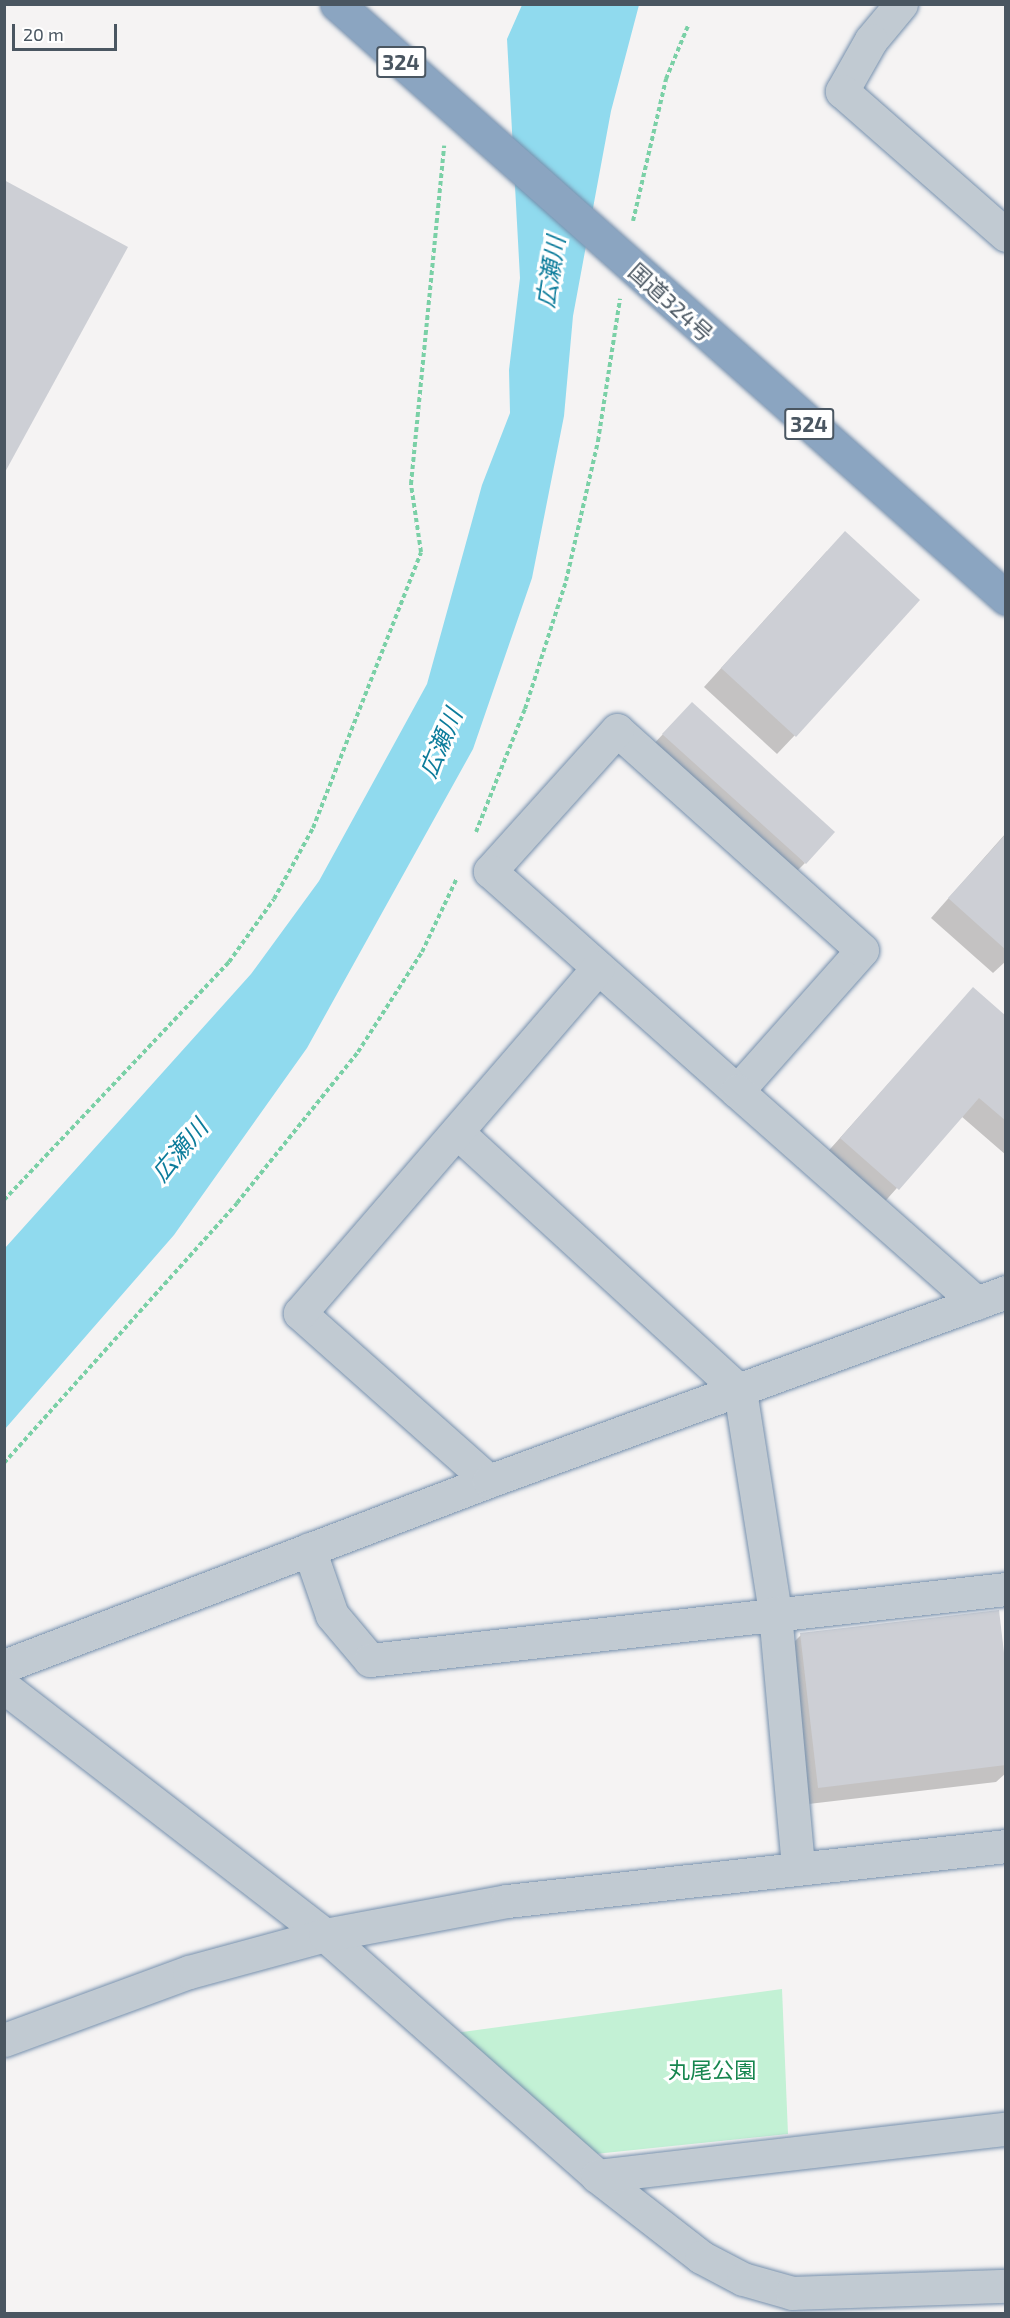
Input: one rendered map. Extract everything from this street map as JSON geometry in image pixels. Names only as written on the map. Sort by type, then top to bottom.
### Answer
[{"type":"highway","name":"国道324号","points":[[338,4],[1005,598]]},
{"type":"street","points":[[901,4],[871,40],[843,91],[1005,235]]},
{"type":"street","points":[[737,1091],[862,951],[617,730],[490,872],[737,1091],[991,1298]]},
{"type":"street","points":[[489,1481],[300,1313],[598,968]]},
{"type":"street","points":[[457,1132],[740,1391],[775,1613],[798,1867]]},
{"type":"street","points":[[4,1666],[489,1481],[991,1298]]},
{"type":"street","points":[[309,1549],[332,1615],[370,1660],[1005,1589]]},
{"type":"street","points":[[4,1687],[325,1935],[597,2176],[701,2257],[753,2282],[792,2293],[1005,2286]]},
{"type":"street","points":[[4,2040],[189,1971],[325,1935],[507,1901],[798,1867],[1005,1846]]},
{"type":"street","points":[[597,2176],[1005,2129]]},
{"type":"path","points":[[474,838],[525,709],[566,581],[598,441],[619,256],[666,79],[688,26]]},
{"type":"path","points":[[4,1200],[229,962],[274,899],[313,828],[421,552],[411,484],[417,399],[443,150],[459,114]]},
{"type":"path","points":[[4,1462],[237,1203],[358,1052],[422,952],[460,870]]},
{"type":"green space","name":"丸尾公園","points":[[782,1989],[788,2134],[595,2154],[455,2033]]},
{"type":"water","name":"広瀬川","points":[[522,5],[639,5],[611,111],[573,316],[564,416],[532,578],[473,749],[307,1048],[174,1235],[5,1429],[5,1248],[251,974],[319,881],[427,684],[482,485],[510,413],[509,370],[520,278],[507,39]]},
{"type":"building","points":[[4,180],[128,247],[4,474]]},
{"type":"building","points":[[845,531],[920,600],[796,737],[721,668]]},
{"type":"building","points":[[692,702],[835,832],[806,864],[662,734]]},
{"type":"building","points":[[1006,834],[1006,950],[948,898]]},
{"type":"building","points":[[973,987],[1006,1016],[1006,1121],[979,1098],[899,1190],[840,1138]]},
{"type":"building","points":[[999,1610],[1006,1670],[1006,1765],[818,1788],[800,1633]]}]
